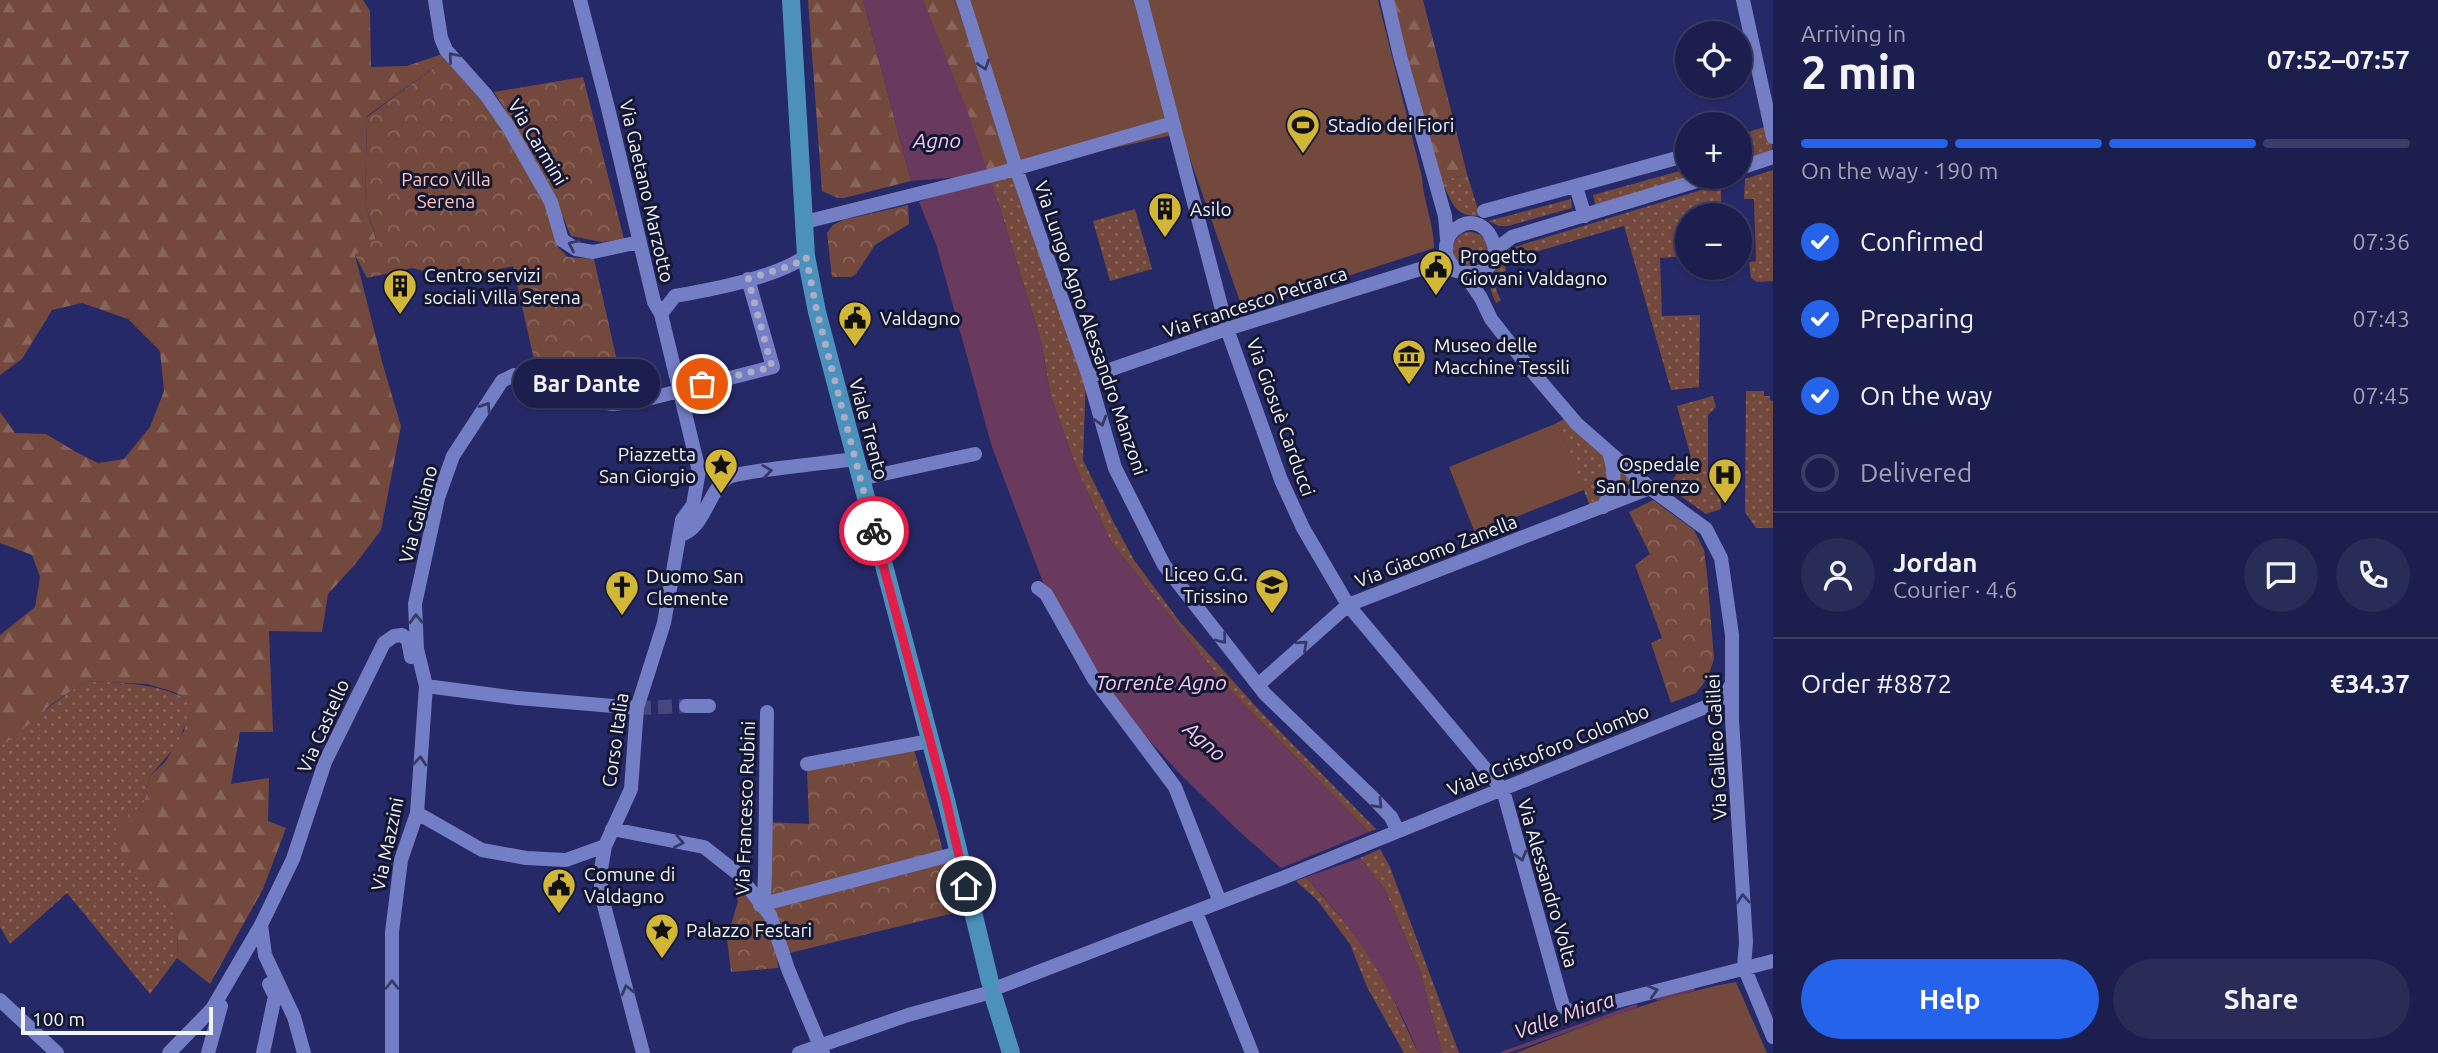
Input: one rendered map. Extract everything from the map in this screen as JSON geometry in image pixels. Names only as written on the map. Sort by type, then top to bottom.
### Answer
[{"type":"main road","name":"Viale Trento","points":[[791,0],[806,257],[817,312],[930,741],[992,990],[1011,1053]]},
{"type":"street","name":"Via Carmini","points":[[435,0],[441,38],[446,50],[486,95],[509,128],[551,202],[562,240],[576,249],[593,251],[639,242]]},
{"type":"street","name":"Via Gaetano Marzotto","points":[[580,0],[654,302],[661,314],[699,471],[693,505],[682,520],[680,534]]},
{"type":"street","name":"Via Lungo Agno Alessandro Manzoni","points":[[963,0],[1016,168],[1089,377],[1115,468],[1164,565],[1258,685],[1374,799],[1391,817],[1398,831]]},
{"type":"street","name":"Via Giosuè Carducci","points":[[1141,0],[1227,329],[1282,480],[1303,528],[1348,605],[1503,790]]},
{"type":"street","points":[[1387,0],[1400,57],[1445,216],[1446,245],[1451,264],[1460,271],[1481,298],[1491,319],[1530,369],[1577,424],[1650,488]]},
{"type":"street","points":[[1743,0],[1773,137]]},
{"type":"street","points":[[805,222],[997,174],[1173,123]]},
{"type":"street","points":[[1752,163],[1773,157]]},
{"type":"street","points":[[1484,211],[1675,159]]},
{"type":"street","points":[[1576,187],[1585,216]]},
{"type":"street","points":[[1495,250],[1512,237],[1675,188]]},
{"type":"street","points":[[1445,216],[1464,225],[1478,225],[1489,233],[1495,244],[1494,257],[1485,268],[1471,273],[1433,265],[1454,230],[1464,225]]},
{"type":"street","points":[[1489,233],[1512,237]]},
{"type":"street","points":[[661,314],[675,296],[748,279],[793,265],[806,257]]},
{"type":"street","name":"Via Francesco Petrarca","points":[[1089,377],[1227,329],[1433,265]]},
{"type":"street","points":[[1481,298],[1485,268]]},
{"type":"street","name":"Via Galliano","points":[[426,686],[417,649],[415,604],[438,498],[453,456],[502,381],[514,375],[575,399],[613,404],[640,401],[772,367],[748,279]]},
{"type":"street","points":[[860,479],[975,454]]},
{"type":"street","points":[[1603,507],[1613,489],[1615,471],[1609,454]]},
{"type":"street","points":[[680,534],[690,532],[713,494],[729,476],[855,459]]},
{"type":"street","name":"Via Giacomo Zanella","points":[[1258,685],[1348,605],[1650,488]]},
{"type":"street","name":"Via Galileo Galilei","points":[[1650,488],[1706,529],[1721,558],[1732,635],[1731,685],[1746,942],[1744,967]]},
{"type":"street","name":"Corso Italia","points":[[643,1053],[601,894],[601,869],[605,846],[631,789],[637,708],[663,624],[680,534]]},
{"type":"street","points":[[799,1053],[822,1049],[908,1015],[992,990],[1220,902],[1175,788],[1094,679],[1046,594],[1038,588]]},
{"type":"street","name":"Via Castello","points":[[169,1053],[212,1009],[261,925],[293,859],[325,762],[384,643],[394,636],[402,635],[408,640],[413,666],[422,670]]},
{"type":"street","name":"Viale Cristoforo Colombo","points":[[1220,902],[1708,706],[1725,696],[1731,685]]},
{"type":"street","points":[[426,686],[517,698],[637,708]]},
{"type":"street","name":"Via Mazzini","points":[[392,1053],[392,932],[395,898],[404,848],[417,813],[426,686]]},
{"type":"street","points":[[686,706],[709,706]]},
{"type":"street","name":"Via Francesco Rubini","points":[[760,905],[764,897],[765,874],[767,712]]},
{"type":"street","points":[[807,764],[930,741]]},
{"type":"street","name":"Via Alessandro Volta","points":[[1503,790],[1563,1006],[1571,1013],[1744,967]]},
{"type":"street","points":[[417,813],[482,850],[526,858],[566,860],[605,846]]},
{"type":"street","points":[[612,829],[705,847],[737,873],[770,915],[788,969],[822,1049]]},
{"type":"street","points":[[760,905],[958,853]]},
{"type":"street","points":[[1196,912],[1252,1053]]},
{"type":"street","points":[[261,925],[265,956],[294,1017],[304,1053]]},
{"type":"street","points":[[253,939],[260,951],[263,973],[275,996],[264,1053]]},
{"type":"street","points":[[1773,961],[1744,967],[1773,1037]]},
{"type":"street","points":[[0,1000],[57,1053]]},
{"type":"street","name":"Via Castello","points":[[208,1053],[220,1006],[217,1000]]},
{"type":"green space","points":[[0,0],[363,0],[370,11],[371,67],[407,66],[442,54],[447,58],[367,116],[365,204],[376,239],[355,255],[401,426],[381,530],[328,594],[322,632],[269,631],[273,732],[240,732],[231,784],[269,778],[268,821],[286,828],[263,889],[210,984],[177,958],[178,925],[167,900],[115,842],[116,825],[144,803],[150,776],[165,762],[184,731],[191,701],[174,692],[147,684],[86,681],[49,706],[0,747],[0,635],[35,607],[40,577],[32,555],[0,543],[0,412],[15,433],[46,434],[98,463],[124,459],[150,427],[164,391],[160,351],[128,319],[82,303],[52,310],[22,359],[0,375]]},
{"type":"green space","points":[[808,0],[863,0],[911,181],[844,198],[822,191]]},
{"type":"green space","points":[[923,0],[954,0],[1019,169],[987,174],[966,110]]},
{"type":"green space","name":"Stadio dei Fiori","points":[[954,0],[1378,0],[1422,177],[1434,248],[1243,310],[1181,133],[1019,169]]},
{"type":"green space","points":[[1383,0],[1423,0],[1467,174],[1441,181]]},
{"type":"green space","name":"Parco Villa Serena","points":[[447,58],[493,114],[535,182],[552,221],[558,247],[568,257],[594,259],[626,401],[568,390],[537,373],[513,266],[457,279],[412,268],[367,278],[355,255],[376,238],[365,204],[367,117]]},
{"type":"green space","points":[[583,77],[624,239],[602,242],[571,236],[536,162],[494,92]]},
{"type":"green space","points":[[1770,125],[1773,155],[1752,161],[1752,131]]},
{"type":"green space","points":[[1019,169],[1086,376],[1083,460],[1134,560],[1180,622],[1259,710],[1376,829],[1369,832],[1226,686],[1111,542],[1079,474],[1051,398],[1041,341],[987,174]]},
{"type":"green space","points":[[1773,170],[1773,281],[1757,282],[1752,279],[1752,262],[1756,261],[1754,199],[1744,199],[1744,189],[1752,189],[1752,177]]},
{"type":"green space","points":[[1675,172],[1675,181],[1596,208],[1593,195]]},
{"type":"green space","points":[[1467,174],[1480,216],[1459,211],[1441,181]]},
{"type":"green space","points":[[1705,189],[1721,189],[1721,203],[1675,203],[1675,257],[1660,258],[1662,316],[1700,315],[1699,387],[1671,390],[1624,226],[1504,261],[1506,270],[1496,284],[1501,300],[1496,303],[1491,280],[1503,256],[1511,248]]},
{"type":"green space","points":[[1571,199],[1572,208],[1508,226],[1499,226],[1488,221]]},
{"type":"green space","points":[[908,205],[909,224],[875,245],[856,274],[851,277],[832,277],[827,233],[833,225],[843,220]]},
{"type":"green space","points":[[1135,209],[1152,269],[1110,281],[1093,221]]},
{"type":"green space","points":[[1470,232],[1482,237],[1487,249],[1482,261],[1470,266],[1458,261],[1453,249],[1458,237]]},
{"type":"green space","points":[[1746,391],[1764,391],[1764,396],[1770,396],[1773,401],[1773,528],[1756,528],[1745,512]]},
{"type":"green space","points":[[1713,396],[1716,407],[1708,415],[1708,473],[1720,474],[1721,509],[1706,514],[1668,487],[1690,454],[1677,406]]},
{"type":"green space","points":[[1573,414],[1636,480],[1590,506],[1557,423]]},
{"type":"green space","points":[[1557,423],[1584,490],[1475,533],[1449,467]]},
{"type":"green space","points":[[1653,500],[1694,530],[1704,550],[1707,573],[1714,659],[1708,677],[1696,693],[1671,703],[1651,643],[1662,638],[1635,565],[1650,554],[1629,512]]},
{"type":"green space","points":[[86,681],[153,687],[192,701],[177,745],[150,776],[144,803],[128,817],[152,883],[167,900],[178,925],[177,958],[150,994],[67,893],[10,944],[0,927],[0,747],[42,712]]},
{"type":"green space","points":[[913,746],[958,912],[777,956],[778,968],[731,972],[727,939],[738,901],[733,883],[744,880],[758,893],[766,822],[809,824],[807,767]]},
{"type":"green space","points":[[1380,849],[1390,867],[1459,1053],[1442,1053],[1420,971],[1385,890],[1360,858]]},
{"type":"green space","points":[[1306,877],[1355,934],[1385,981],[1418,1053],[1404,1053],[1367,987],[1350,944],[1317,900],[1296,881]]},
{"type":"green space","points":[[1736,982],[1767,1053],[1516,1053],[1652,1003]]},
{"type":"water","name":"Torrente Agno","points":[[863,0],[923,0],[967,110],[998,202],[1041,341],[1051,398],[1079,474],[1111,542],[1226,686],[1369,832],[1281,868],[1182,776],[1118,706],[1044,585],[992,447],[936,244],[919,202],[984,175],[911,181]]},
{"type":"water","points":[[1360,858],[1385,890],[1420,971],[1442,1053],[1418,1053],[1408,1028],[1371,960],[1341,917],[1306,877]]},
{"type":"waterway","name":"Valle Miara","points":[[1658,999],[1693,989]]},
{"type":"waterway","name":"Valle Miara","points":[[1503,1053],[1636,1006]]},
{"type":"tunnel","points":[[637,708],[686,706]]},
{"type":"way so far","points":[[702,384],[772,367],[748,279],[793,265],[806,257],[817,312],[874,531]]},
{"type":"place","name":"Stadio dei Fiori","points":[[1303,155]]},
{"type":"place","name":"Asilo","points":[[1165,239]]},
{"type":"place","name":"Progetto Giovani Valdagno","points":[[1436,297]]},
{"type":"place","name":"Centro servizi sociali Villa Serena","points":[[400,316]]},
{"type":"place","name":"Valdagno","points":[[855,348]]},
{"type":"place","name":"Bar Dante","points":[[702,384]]},
{"type":"place","name":"Museo delle Macchine Tessili","points":[[1409,386]]},
{"type":"place","name":"Piazzetta San Giorgio","points":[[721,495]]},
{"type":"place","name":"Ospedale San Lorenzo","points":[[1725,505]]},
{"type":"place","name":"Liceo G.G. Trissino","points":[[1272,615]]},
{"type":"place","name":"Duomo San Clemente","points":[[622,617]]},
{"type":"place","name":"Comune di Valdagno","points":[[559,915]]},
{"type":"place","name":"Palazzo Festari","points":[[662,960]]},
{"type":"route","points":[[874,531],[934,753],[966,886]]},
{"type":"water label","name":"Agno","points":[[937,140]]},
{"type":"water label","name":"Agno","points":[[1205,741]]}]
